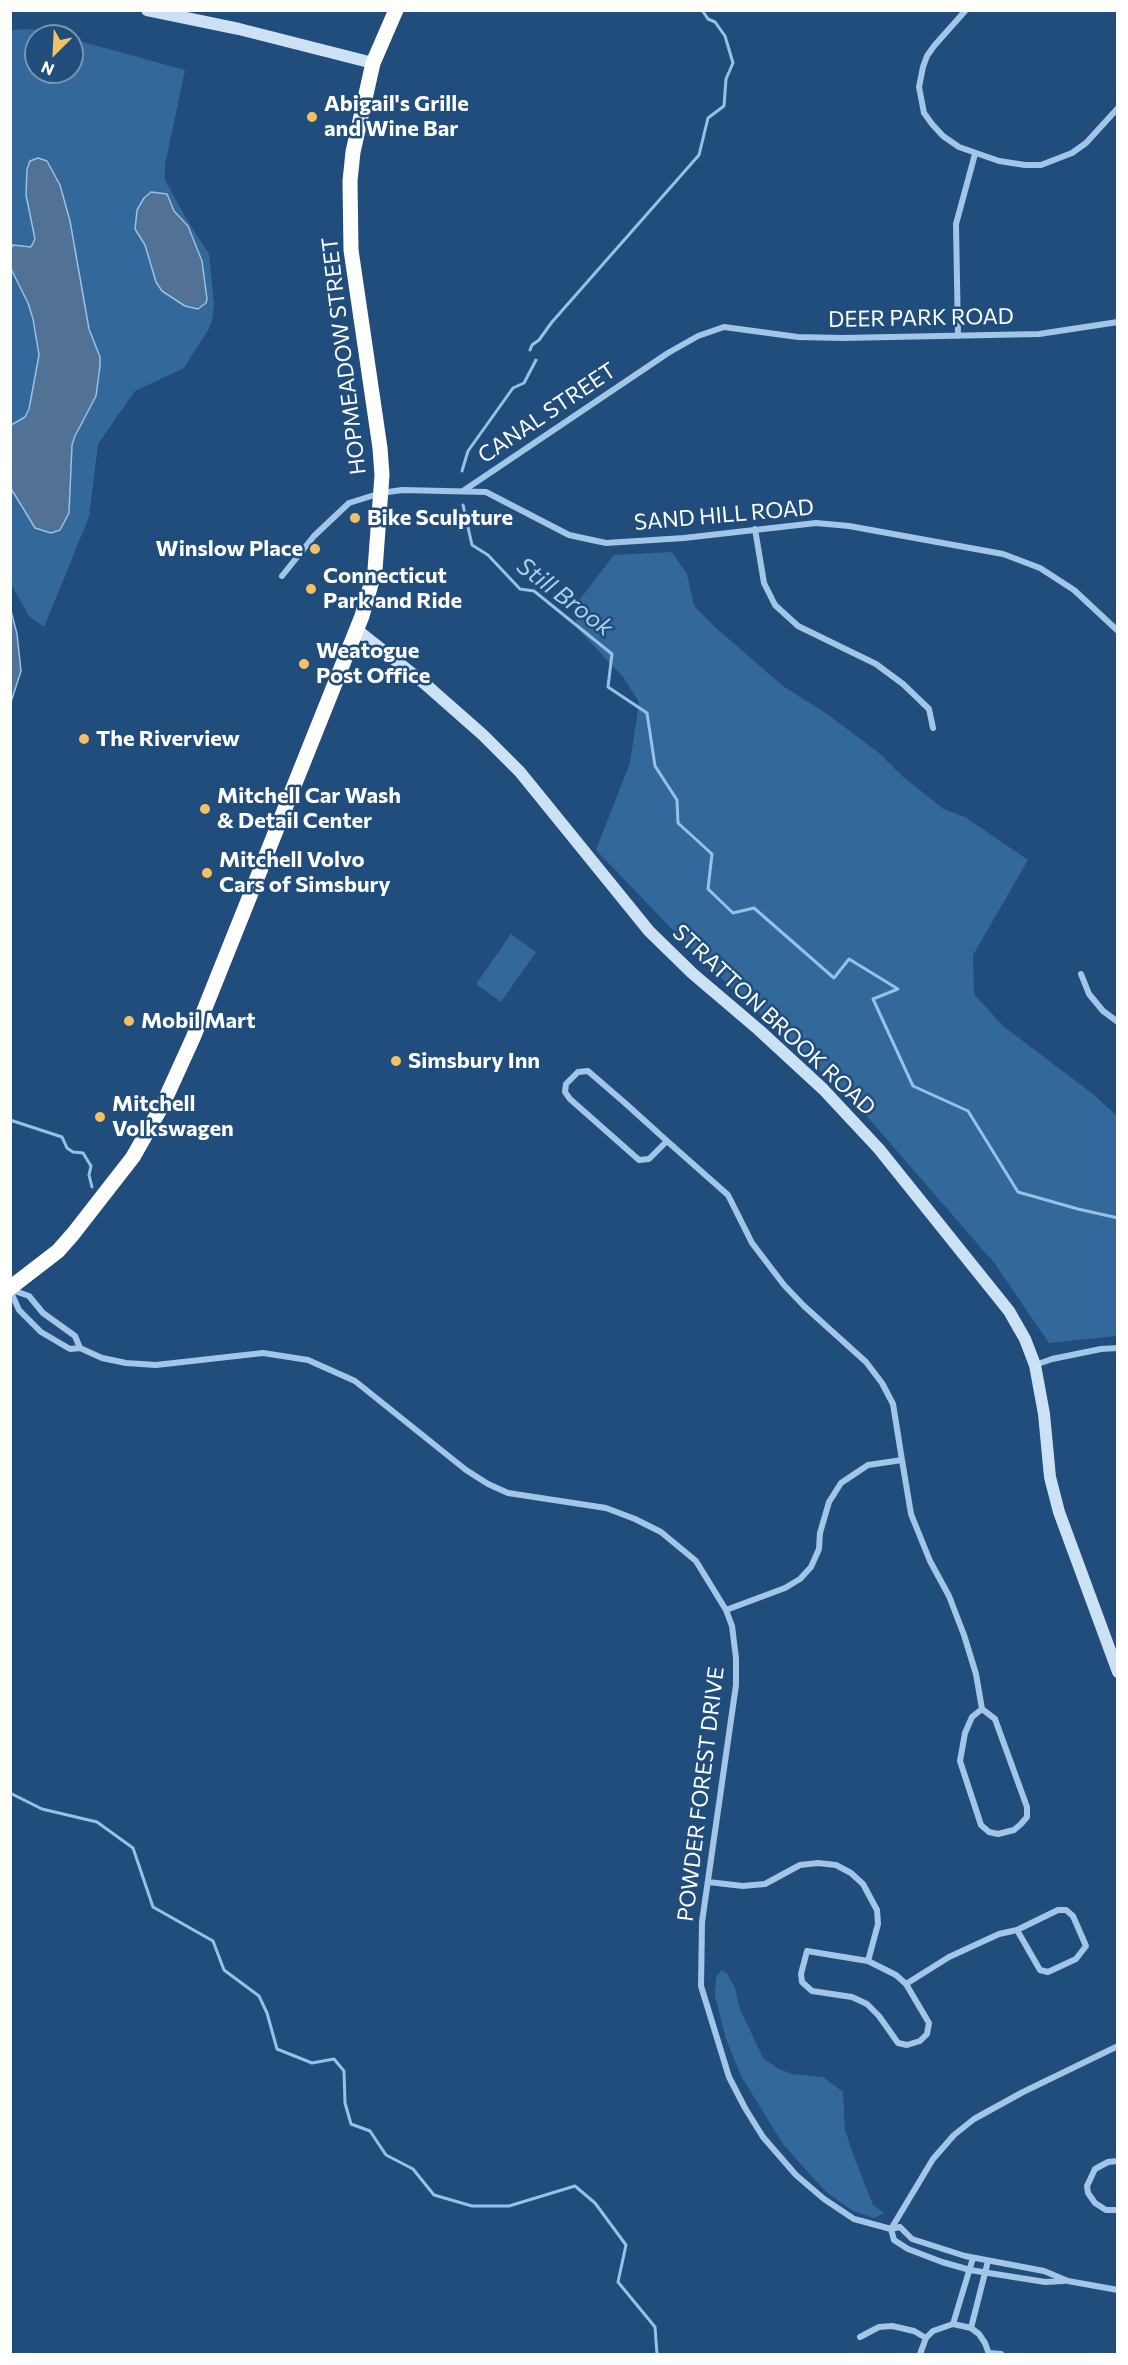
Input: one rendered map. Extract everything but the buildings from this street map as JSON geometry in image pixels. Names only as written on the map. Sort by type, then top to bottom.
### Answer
[{"type":"highway","name":"HOPMEADOW STREET","points":[[10,1289],[58,1251],[73,1234],[133,1157],[163,1104],[193,1038],[357,630],[375,570],[381,493],[380,448],[351,250],[350,181],[353,152],[373,63],[396,10]]},
{"type":"street","points":[[147,10],[239,29],[373,63]]},
{"type":"street","points":[[966,10],[934,46],[923,67],[920,87],[924,112],[944,136],[975,154],[1024,165],[1041,165],[1056,161],[1086,143],[1118,108]]},
{"type":"street","points":[[958,336],[956,224],[975,154]]},
{"type":"street","name":"DEER PARK ROAD","points":[[724,327],[814,338],[1040,334],[1118,322]]},
{"type":"street","name":"CANAL STREET","points":[[462,491],[668,353],[698,336],[724,327]]},
{"type":"street","points":[[282,576],[314,536],[349,503],[381,493],[402,490],[462,491]]},
{"type":"street","name":"SAND HILL ROAD","points":[[462,491],[486,492],[569,535],[606,543],[684,538],[816,523],[849,526],[1003,554],[1040,568],[1074,590],[1118,631]]},
{"type":"street","points":[[756,529],[764,583],[768,594],[780,611],[798,626],[885,670],[920,698],[929,709],[933,728]]},
{"type":"street","name":"STRATTON BROOK ROAD","points":[[357,630],[424,683],[483,735],[520,772],[649,931],[692,973],[823,1089],[863,1132],[1009,1311],[1025,1339],[1035,1365],[1044,1414],[1050,1477],[1059,1512],[1118,1672]]},
{"type":"street","points":[[1082,974],[1089,994],[1103,1011],[1118,1022]]},
{"type":"street","points":[[667,1141],[649,1159],[639,1160],[570,1099],[565,1092],[566,1084],[579,1072],[588,1071],[728,1195],[752,1243],[784,1286],[866,1362],[882,1383],[893,1404],[911,1514],[930,1561],[949,1596],[964,1635],[976,1674],[982,1709],[995,1719],[1027,1807],[1027,1817],[1021,1824],[1014,1830],[999,1834],[988,1832],[981,1825],[960,1761],[965,1733],[972,1717],[982,1709]]},
{"type":"street","name":"POWDER FOREST DRIVE","points":[[10,1289],[29,1296],[43,1313],[75,1336],[80,1348]]},
{"type":"street","name":"POWDER FOREST DRIVE","points":[[10,1289],[19,1310],[41,1332],[70,1349],[80,1348],[102,1358],[146,1364],[263,1353],[308,1360],[355,1381],[466,1470],[488,1484],[508,1493],[529,1498],[606,1508],[661,1532],[696,1562],[726,1610],[732,1626],[736,1658],[736,1685],[702,1922],[701,1986],[729,2077],[763,2138],[824,2199],[854,2219],[891,2229],[900,2227],[912,2239],[973,2258]]},
{"type":"street","points":[[1035,1365],[1082,1353],[1118,1348]]},
{"type":"street","points":[[726,1610],[785,1588],[800,1579],[811,1568],[819,1549],[820,1533],[829,1502],[841,1483],[868,1466],[902,1460]]},
{"type":"street","points":[[708,1882],[743,1886],[765,1884],[800,1865],[818,1863],[836,1865],[863,1884],[877,1910],[878,1924],[868,1961]]},
{"type":"street","points":[[906,1984],[950,1957],[999,1934],[1017,1930],[1058,1910],[1066,1910],[1073,1916],[1086,1946],[1076,1959],[1048,1972],[1040,1970],[1017,1930]]},
{"type":"street","points":[[807,1951],[868,1961],[896,1975],[906,1984],[929,2023],[927,2034],[920,2041],[907,2045],[898,2043],[879,2016],[867,2004],[852,1997],[812,1990],[802,1982],[801,1974],[807,1951]]},
{"type":"street","points":[[1068,2281],[1045,2282],[970,2270],[908,2249],[894,2240],[891,2229],[933,2159],[954,2135],[974,2120],[1023,2092],[1118,2046]]},
{"type":"street","points":[[1118,2161],[1108,2162],[1095,2169],[1091,2174],[1088,2187],[1088,2193],[1095,2203],[1106,2210],[1118,2210]]},
{"type":"street","points":[[953,2324],[973,2258],[1044,2271],[1068,2281],[1118,2290]]},
{"type":"street","points":[[970,2328],[988,2261]]},
{"type":"street","points":[[920,2355],[926,2338],[933,2331],[953,2324],[970,2328],[985,2343],[989,2354],[1001,2355]]},
{"type":"street","points":[[860,2337],[879,2327],[892,2326],[914,2331],[926,2338]]},
{"type":"shaded area","points":[[24,29],[24,84],[84,84],[84,42],[185,70],[165,165],[165,180],[209,254],[214,304],[212,321],[184,368],[135,391],[98,444],[89,517],[44,627],[29,616],[11,584],[10,487],[24,513],[69,513],[72,445],[87,412],[100,357],[89,329],[70,221],[56,177],[27,169],[26,195],[35,239],[31,247],[13,245],[11,248],[11,30]],"holes":[[[147,194],[167,194],[174,211],[188,226],[202,261],[207,295],[185,306],[162,290],[156,282],[145,245],[135,229],[137,210]]]},
{"type":"shaded area","points":[[38,158],[47,161],[60,185],[70,221],[89,329],[100,357],[96,396],[72,445],[69,513],[60,530],[51,533],[35,528],[10,487],[11,425],[25,417],[29,409],[39,355],[28,303],[11,269],[11,248],[13,245],[31,247],[35,239],[26,195],[27,169],[30,161]]},
{"type":"shaded area","points":[[151,192],[167,194],[174,211],[188,226],[202,261],[207,299],[206,303],[198,309],[185,306],[162,291],[156,282],[145,245],[135,229],[137,210],[144,198]]},
{"type":"shaded area","points":[[10,269],[28,303],[39,355],[29,409],[25,417],[11,425]]},
{"type":"shaded area","points":[[672,552],[687,574],[694,606],[783,686],[827,714],[879,753],[902,776],[944,809],[965,817],[1028,860],[973,955],[974,994],[1003,1026],[1093,1094],[1117,1116],[1117,1336],[1049,1343],[995,1264],[864,1113],[695,953],[596,850],[630,763],[639,702],[623,677],[577,628],[574,607],[614,555]]},
{"type":"shaded area","points":[[11,611],[17,634],[21,671],[11,702]]},
{"type":"shaded area","points":[[511,934],[536,952],[501,1002],[476,984]]},
{"type":"shaded area","points":[[722,1970],[735,1988],[740,2009],[763,2058],[779,2069],[792,2074],[823,2077],[843,2092],[845,2130],[853,2154],[873,2205],[884,2213],[874,2218],[853,2211],[825,2191],[783,2144],[741,2076],[726,2039],[715,1996],[716,1977]]},
{"type":"waterway","name":"Still Brook","points":[[530,350],[699,155],[708,118],[724,106],[726,79],[733,63],[725,36],[702,10]]},
{"type":"waterway","name":"Still Brook","points":[[462,471],[468,451],[513,388],[524,383],[536,360]]},
{"type":"waterway","name":"Still Brook","points":[[463,505],[472,545],[488,555],[520,589],[534,591],[612,654],[608,687],[647,713],[655,766],[677,800],[678,823],[712,854],[708,889],[733,913],[754,908],[834,978],[849,959],[898,989],[873,999],[913,1086],[968,1111],[1018,1192],[1118,1218]]},
{"type":"waterway","points":[[10,1120],[62,1137],[67,1148],[73,1152],[83,1153],[91,1166],[89,1175],[92,1187]]},
{"type":"waterway","points":[[10,1793],[42,1809],[97,1822],[133,1848],[153,1907],[213,1941],[224,1970],[259,1996],[267,2013],[277,2049],[312,2063],[334,2059],[344,2071],[345,2103],[351,2124],[370,2131],[386,2155],[413,2169],[434,2195],[472,2206],[509,2206],[575,2186],[595,2203],[626,2245],[618,2282],[655,2327],[657,2354]]},
{"type":"place","name":"Abigail's Grille and Wine Bar","points":[[312,117]]},
{"type":"place","name":"Bike Sculpture","points":[[355,518]]},
{"type":"place","name":"Winslow Place","points":[[315,549]]},
{"type":"place","name":"Connecticut Park and Ride","points":[[311,589]]},
{"type":"place","name":"Weatogue Post Office","points":[[304,664]]},
{"type":"place","name":"The Riverview","points":[[84,739]]},
{"type":"place","name":"Mitchell Car Wash & Detail Center","points":[[205,809]]},
{"type":"place","name":"Mitchell Volvo Cars of Simsbury","points":[[207,873]]},
{"type":"place","name":"Mobil Mart","points":[[129,1021]]},
{"type":"place","name":"Simsbury Inn","points":[[396,1061]]},
{"type":"place","name":"Mitchell Volkswagen","points":[[100,1117]]}]
